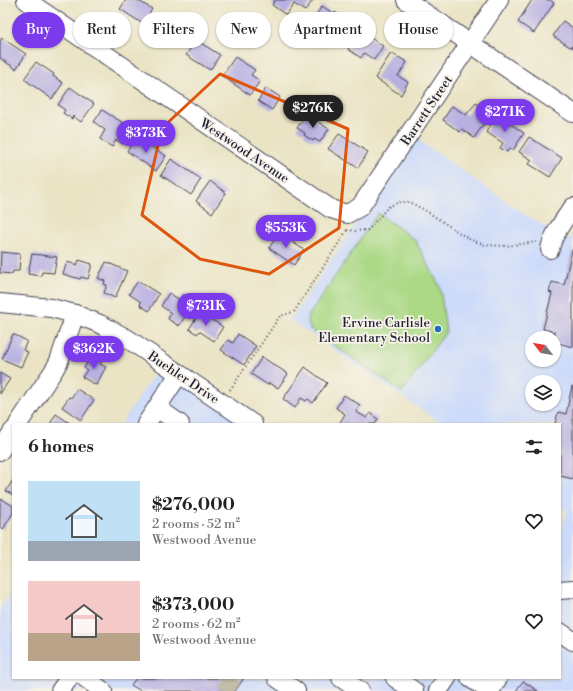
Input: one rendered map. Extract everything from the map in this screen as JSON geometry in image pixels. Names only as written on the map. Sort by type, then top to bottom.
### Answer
[{"type":"street","name":"Westwood Avenue","points":[[26,0],[331,209],[347,222]]},
{"type":"street","points":[[406,0],[573,113]]},
{"type":"street","name":"Barrett Street","points":[[347,222],[360,207],[500,0]]},
{"type":"street","points":[[550,247],[561,224],[573,207]]},
{"type":"street","name":"Buehler Drive","points":[[0,303],[51,308],[75,314],[100,324],[119,334],[252,423]]},
{"type":"street","points":[[19,423],[59,361],[75,314]]},
{"type":"street","points":[[147,423],[179,374]]},
{"type":"street","points":[[157,408],[179,423]]},
{"type":"street","points":[[0,451],[12,433]]},
{"type":"street","points":[[561,590],[573,589]]},
{"type":"street","points":[[561,633],[573,641]]},
{"type":"street","points":[[60,691],[68,679]]},
{"type":"street","points":[[86,679],[103,691]]},
{"type":"street","points":[[342,679],[360,691]]},
{"type":"street","points":[[396,679],[414,691]]},
{"type":"street","points":[[438,691],[446,679]]},
{"type":"street","points":[[479,685],[495,679]]},
{"type":"path","points":[[222,403],[280,316],[294,312],[347,222],[355,231],[368,230],[388,207],[399,202],[409,202],[424,209],[469,239],[485,245],[506,246],[543,241],[550,247]]},
{"type":"highlighted area","points":[[220,74],[348,129],[339,228],[269,274],[200,259],[142,215],[162,128]]},
{"type":"shaded area","name":"Ervine Carlisle Elementary School","points":[[415,138],[527,216],[569,239],[573,234],[573,691],[0,691],[0,609],[12,591],[12,679],[561,679],[561,533],[567,511],[561,508],[561,423],[441,423],[290,320]]},
{"type":"shaded area","points":[[165,358],[260,423],[122,423]]},
{"type":"green space","points":[[378,213],[415,240],[440,287],[446,332],[402,392],[310,329],[307,318]]},
{"type":"building","points":[[126,0],[137,0],[152,9],[150,12],[139,12],[139,21],[131,16],[131,12],[125,12],[120,9]]},
{"type":"building","points":[[275,0],[313,0],[305,11],[294,4],[288,12],[282,12],[272,5]]},
{"type":"building","points":[[532,0],[550,0],[554,3],[534,33],[518,22]]},
{"type":"building","points":[[322,6],[331,12],[318,12]]},
{"type":"building","points":[[563,21],[573,28],[573,48],[553,36]]},
{"type":"building","points":[[2,38],[12,45],[12,48],[17,48],[26,54],[16,69],[0,58],[0,41]]},
{"type":"building","points":[[376,41],[383,46],[374,60],[364,53],[361,58],[348,49],[376,48]]},
{"type":"building","points":[[191,48],[208,48],[220,55],[210,70],[186,55]]},
{"type":"building","points":[[391,53],[407,62],[398,76],[408,82],[401,95],[375,78]]},
{"type":"building","points":[[235,57],[255,70],[251,75],[260,81],[250,95],[222,76]]},
{"type":"building","points":[[36,62],[54,74],[53,76],[63,83],[52,99],[24,79]]},
{"type":"building","points":[[70,87],[94,104],[81,122],[73,116],[72,119],[63,113],[65,110],[58,105]]},
{"type":"building","points":[[266,88],[280,97],[272,110],[258,101]]},
{"type":"building","points":[[476,103],[491,113],[474,138],[462,129],[460,132],[443,120],[452,106],[466,115]]},
{"type":"building","points":[[102,110],[133,129],[123,144],[116,140],[112,147],[100,139],[105,130],[94,122]]},
{"type":"building","points":[[306,114],[329,129],[320,142],[314,139],[313,141],[297,128]]},
{"type":"building","points":[[497,115],[524,133],[513,150],[510,148],[507,152],[500,148],[503,143],[486,132]]},
{"type":"building","points":[[339,134],[368,152],[358,168],[328,149]]},
{"type":"building","points":[[136,137],[166,156],[156,171],[127,151]]},
{"type":"building","points":[[529,137],[562,158],[550,177],[529,164],[532,160],[519,152]]},
{"type":"building","points":[[171,159],[201,179],[191,195],[161,175]]},
{"type":"building","points":[[210,181],[226,193],[212,213],[196,201]]},
{"type":"building","points":[[279,233],[304,250],[294,265],[269,248]]},
{"type":"building","points":[[573,250],[573,347],[561,344],[561,331],[543,329],[552,293],[549,292],[552,282],[564,285]]},
{"type":"building","points":[[1,252],[20,254],[19,271],[13,271],[12,274],[0,273]]},
{"type":"building","points":[[32,254],[57,257],[54,273],[42,272],[41,276],[28,274]]},
{"type":"building","points":[[79,260],[92,264],[88,279],[81,277],[80,279],[63,274],[67,262],[77,265]]},
{"type":"building","points":[[106,262],[127,271],[115,298],[104,293],[107,285],[104,284],[105,281],[98,278]]},
{"type":"building","points":[[138,281],[159,294],[149,311],[140,305],[141,302],[129,294]]},
{"type":"building","points":[[169,293],[180,300],[183,294],[195,302],[179,326],[168,319],[171,313],[161,306]]},
{"type":"building","points":[[200,312],[223,327],[214,341],[199,331],[197,334],[189,329]]},
{"type":"building","points":[[13,334],[27,341],[23,350],[28,352],[21,367],[2,359]]},
{"type":"building","points":[[238,334],[256,346],[244,365],[221,350],[228,340],[233,343]]},
{"type":"building","points":[[92,355],[102,361],[100,364],[106,367],[96,385],[82,377],[87,370],[84,368]]},
{"type":"building","points":[[262,357],[288,374],[278,388],[269,383],[268,385],[251,374]]},
{"type":"building","points":[[305,367],[327,383],[313,403],[308,399],[306,401],[301,398],[295,408],[283,399]]},
{"type":"building","points":[[0,373],[10,379],[0,394]]},
{"type":"building","points":[[573,386],[573,479],[561,476],[561,423],[555,423],[558,412],[566,414]]},
{"type":"building","points":[[77,389],[94,400],[81,420],[62,407]]},
{"type":"building","points":[[344,395],[360,405],[356,412],[367,418],[370,413],[378,419],[376,423],[340,423],[345,414],[336,408]]},
{"type":"building","points":[[56,414],[70,423],[51,423]]},
{"type":"building","points":[[12,482],[12,494],[6,491]]},
{"type":"building","points":[[2,499],[12,505],[12,515],[3,529],[0,527],[0,502]]},
{"type":"building","points":[[135,679],[243,679],[235,691],[141,691],[131,685]]},
{"type":"building","points":[[523,681],[538,691],[516,691]]},
{"type":"tunnel","points":[[224,691],[232,679]]},
{"type":"place","name":"Ervine Carlisle Elementary School","points":[[438,329]]}]
